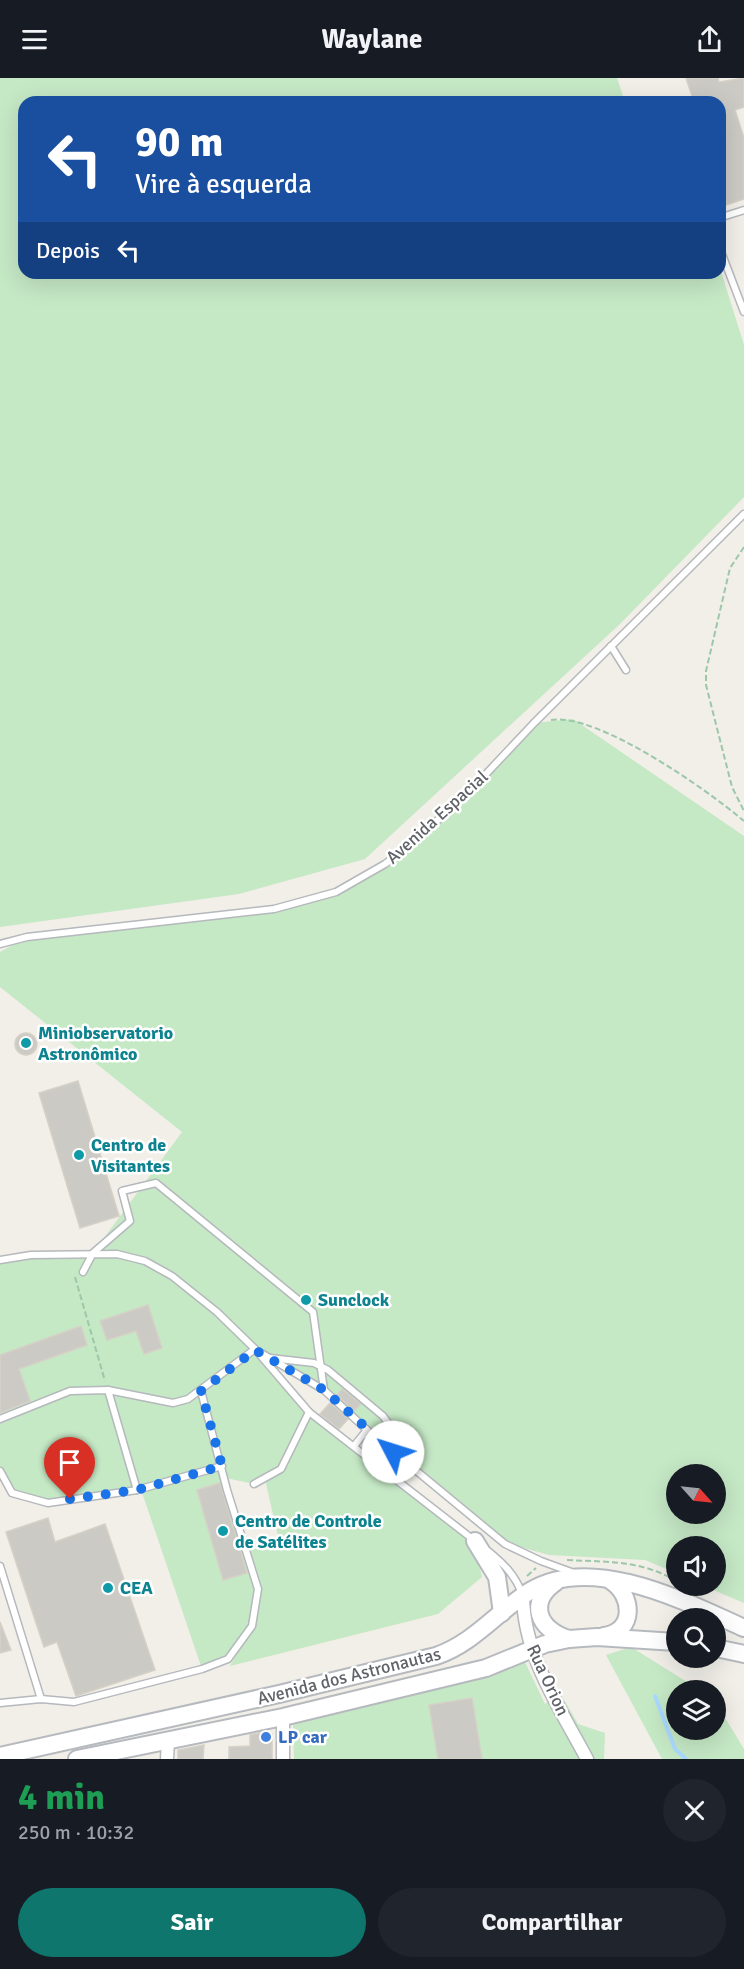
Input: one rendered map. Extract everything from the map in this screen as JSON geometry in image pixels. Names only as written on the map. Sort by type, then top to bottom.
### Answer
[{"type":"main road","points":[[475,1541],[497,1577],[502,1612]]},
{"type":"main road","name":"Avenida dos Astronautas","points":[[0,1756],[436,1656],[465,1643],[502,1612],[520,1590],[562,1579],[586,1576],[650,1587],[674,1595],[744,1628]]},
{"type":"main road","points":[[562,1579],[547,1590],[539,1607],[544,1625],[551,1632],[570,1639]]},
{"type":"main road","points":[[597,1637],[620,1629],[628,1616],[625,1595],[621,1588],[610,1581]]},
{"type":"main road","name":"Avenida dos Astronautas","points":[[77,1759],[284,1717],[486,1668],[530,1650],[570,1639],[597,1637],[666,1641]]},
{"type":"main road","points":[[726,1650],[744,1653]]},
{"type":"street","name":"Rua Orion","points":[[520,1590],[530,1650],[587,1759]]},
{"type":"street","points":[[283,1759],[284,1717]]},
{"type":"street","points":[[167,1759],[168,1740]]},
{"type":"lane","points":[[726,217],[744,210]]},
{"type":"lane","points":[[726,265],[744,312]]},
{"type":"lane","name":"Avenida Espacial","points":[[0,944],[27,937],[274,909],[336,892],[385,864],[419,838],[486,774],[534,723],[744,514]]},
{"type":"lane","points":[[611,646],[626,670]]},
{"type":"lane","points":[[83,1272],[93,1253],[130,1221],[122,1191],[156,1183],[313,1312],[324,1390]]},
{"type":"lane","points":[[0,1260],[31,1255],[117,1254],[145,1261],[172,1276],[217,1312],[255,1350],[309,1412],[505,1565],[520,1590]]},
{"type":"lane","points":[[255,1350],[324,1390],[367,1430],[505,1544],[543,1562],[586,1576]]},
{"type":"lane","points":[[0,1419],[70,1391],[108,1390],[173,1404],[201,1391],[255,1350]]},
{"type":"lane","points":[[268,1358],[314,1363],[321,1366],[383,1416],[391,1427],[393,1452]]},
{"type":"lane","points":[[108,1390],[137,1490]]},
{"type":"lane","points":[[0,1703],[40,1699],[74,1702],[202,1669],[228,1659],[252,1626],[258,1589],[201,1391]]},
{"type":"lane","points":[[254,1484],[281,1469],[309,1412]]},
{"type":"lane","points":[[354,1446],[367,1430]]},
{"type":"lane","points":[[396,1479],[408,1464]]},
{"type":"lane","points":[[0,1472],[12,1493],[48,1503],[137,1490],[222,1466]]},
{"type":"lane","points":[[0,1566],[40,1699]]},
{"type":"path","points":[[744,548],[730,568],[706,671],[706,685],[732,787],[744,811]]},
{"type":"path","points":[[534,723],[573,719],[657,757],[722,802],[744,821]]},
{"type":"path","points":[[75,1276],[108,1390]]},
{"type":"path","points":[[520,1590],[543,1562],[562,1560],[630,1563],[659,1570],[666,1575]]},
{"type":"green space","points":[[0,78],[617,78],[623,96],[18,96],[18,279],[723,279],[744,345],[744,497],[620,624],[365,859],[239,894],[0,927]]},
{"type":"green space","points":[[573,719],[744,836],[744,1603],[726,1595],[726,1536],[666,1536],[666,1569],[645,1560],[549,1555],[506,1543],[324,1390],[257,1351],[309,1412],[474,1541],[482,1577],[438,1614],[230,1666],[249,1632],[228,1659],[202,1669],[115,1413],[137,1490],[48,1503],[12,1493],[0,1471],[0,1260],[93,1253],[182,1132],[0,987],[0,952],[27,937],[274,909],[336,892],[385,864],[419,838],[534,723]],"holes":[[[226,1478],[254,1484],[265,1479],[279,1541],[250,1550],[255,1576]]]},
{"type":"green space","points":[[631,1647],[684,1680],[666,1680],[666,1740],[726,1740],[726,1719],[744,1749],[744,1759],[662,1759],[606,1655]]},
{"type":"green space","points":[[524,1660],[545,1704],[559,1691],[578,1724],[605,1733],[604,1759],[294,1759],[293,1725],[509,1667]]},
{"type":"building","points":[[686,78],[718,78],[719,82],[744,78],[744,107],[735,110],[744,138],[744,199],[726,205],[726,96],[692,96]]},
{"type":"building","name":"Miniobservatorio Astronômico","points":[[26,1033],[34,1036],[37,1044],[34,1052],[26,1055],[18,1052],[15,1044],[18,1036]]},
{"type":"building","name":"Centro de Visitantes","points":[[78,1081],[119,1216],[80,1228],[39,1093]]},
{"type":"building","points":[[148,1305],[162,1348],[144,1354],[136,1331],[107,1340],[100,1321]]},
{"type":"building","points":[[81,1326],[87,1345],[19,1369],[30,1401],[0,1413],[0,1355]]},
{"type":"building","points":[[342,1389],[361,1404],[354,1411],[337,1395]]},
{"type":"building","points":[[330,1403],[348,1419],[339,1429],[320,1414]]},
{"type":"building","name":"Centro de Controle de Satélites","points":[[220,1483],[247,1573],[223,1580],[197,1490]]},
{"type":"building","points":[[48,1518],[55,1542],[105,1524],[155,1670],[76,1696],[57,1642],[44,1647],[6,1532]]},
{"type":"building","points":[[0,1622],[11,1650],[0,1653]]},
{"type":"building","points":[[472,1698],[482,1759],[438,1759],[429,1705]]},
{"type":"building","points":[[266,1731],[272,1734],[272,1759],[229,1759],[229,1747],[250,1746],[250,1735]]},
{"type":"building","points":[[204,1745],[203,1759],[178,1759],[178,1750]]},
{"type":"waterway","points":[[655,1696],[675,1749],[686,1759]]},
{"type":"place","name":"Miniobservatorio Astronômico","points":[[26,1043]]},
{"type":"place","name":"Centro de Visitantes","points":[[79,1155]]},
{"type":"place","name":"Sunclock","points":[[306,1300]]},
{"type":"place","name":"Centro de Controle de Satélites","points":[[223,1531]]},
{"type":"place","name":"CEA","points":[[108,1588]]},
{"type":"place","name":"LP car","points":[[266,1737]]},
{"type":"route","points":[[70,1499],[137,1490],[222,1466],[201,1391],[255,1350],[291,1373],[324,1390],[393,1452]]}]
